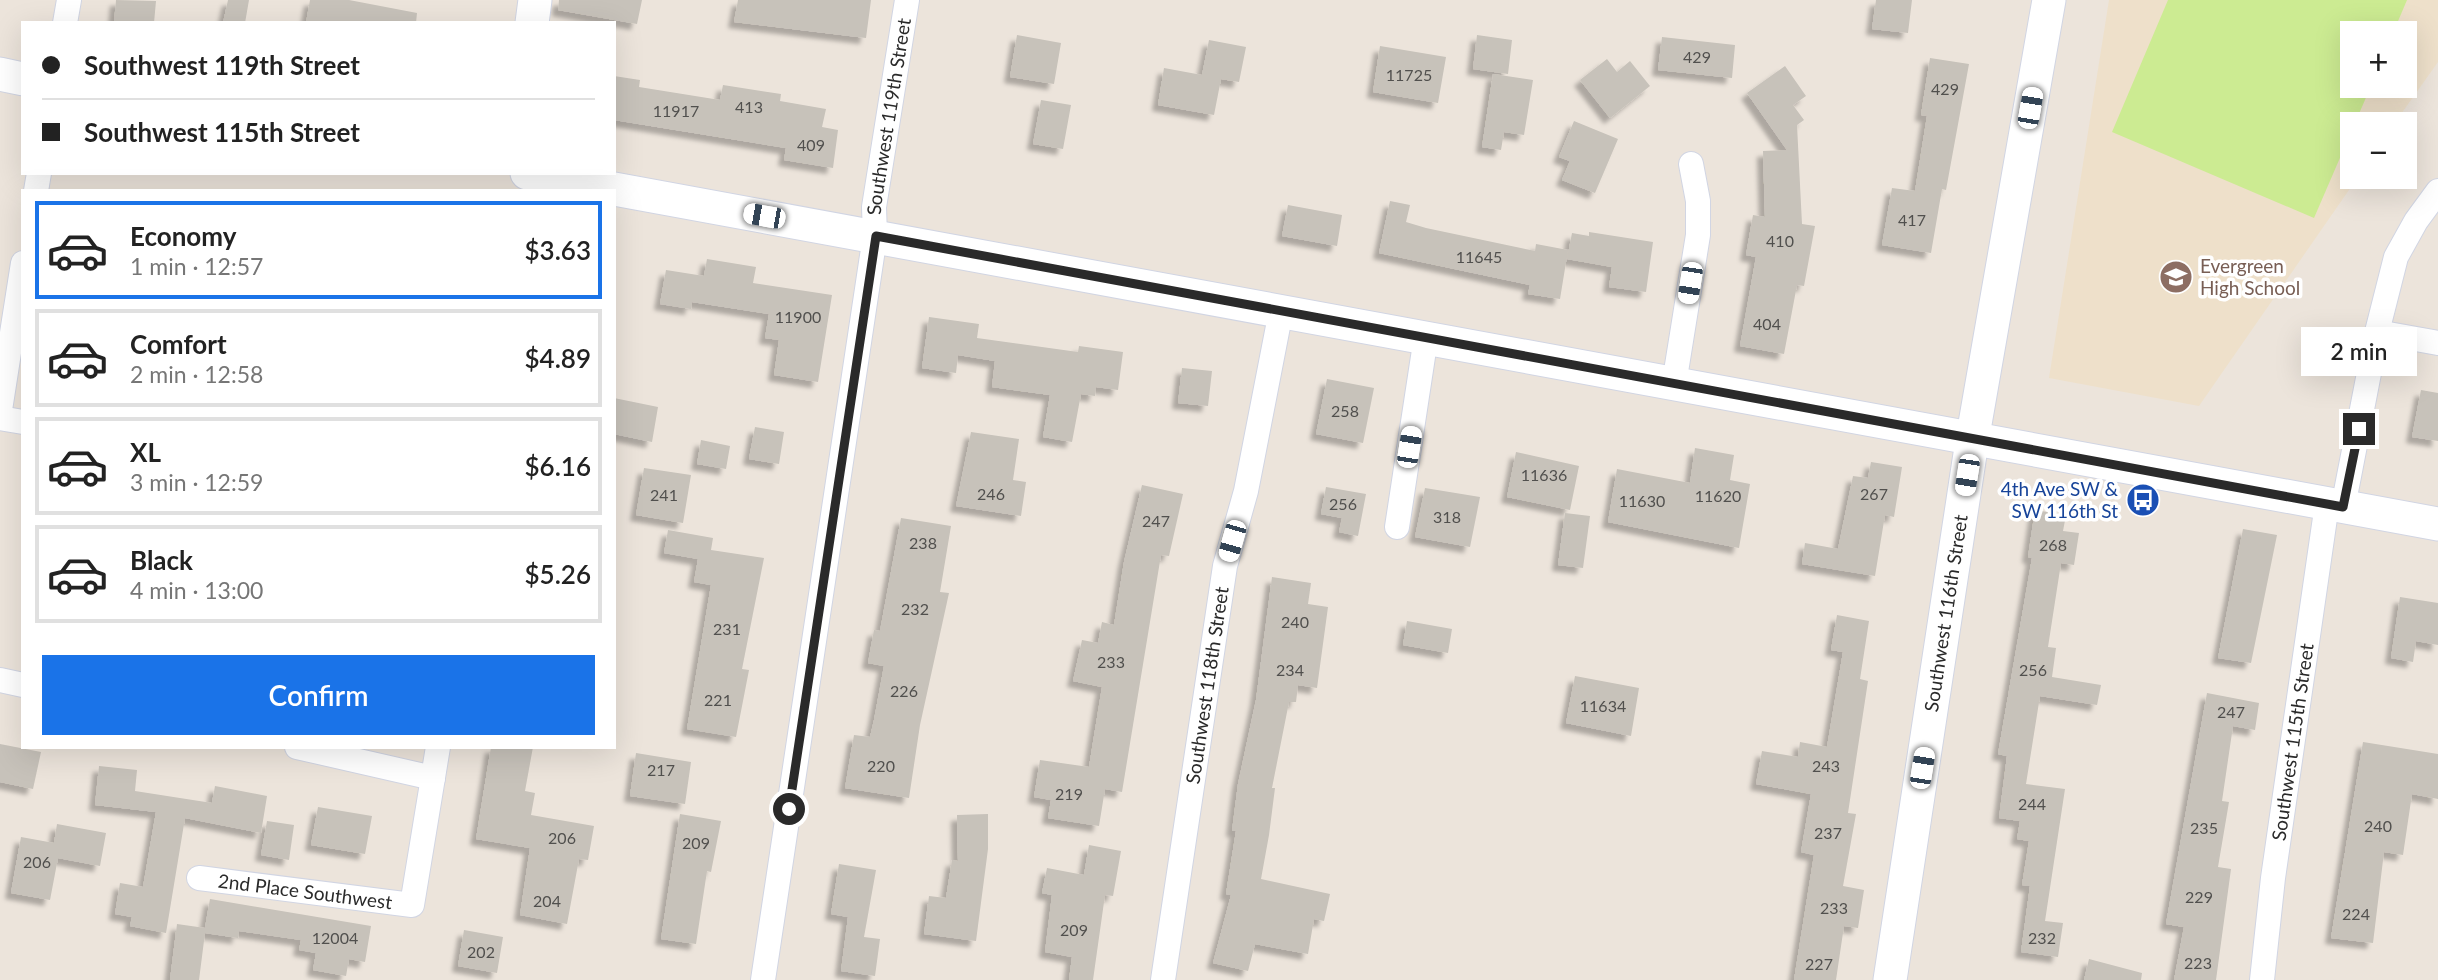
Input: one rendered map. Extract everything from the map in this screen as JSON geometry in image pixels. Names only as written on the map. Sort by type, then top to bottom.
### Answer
[{"type":"street","points":[[65,21],[69,0]]},
{"type":"street","points":[[532,21],[535,0]]},
{"type":"street","name":"Southwest 119th Street","points":[[763,980],[876,236],[874,207],[907,0]]},
{"type":"street","name":"Southwest 116th Street","points":[[1890,980],[1972,441],[2049,0]]},
{"type":"street","points":[[0,74],[21,79]]},
{"type":"street","points":[[1674,384],[1698,235],[1698,201],[1691,164]]},
{"type":"street","points":[[538,175],[616,189]]},
{"type":"street","points":[[616,189],[1426,337],[1972,441],[2438,524]]},
{"type":"street","name":"Southwest 115th Street","points":[[2262,980],[2273,878],[2335,505],[2396,257],[2416,221],[2438,191]]},
{"type":"street","points":[[0,410],[3,362],[21,273]]},
{"type":"street","name":"Southwest 118th Street","points":[[1163,980],[1225,566],[1246,491],[1281,311]]},
{"type":"street","points":[[2378,332],[2438,343]]},
{"type":"street","points":[[1397,527],[1426,337]]},
{"type":"street","points":[[0,418],[21,422]]},
{"type":"street","points":[[0,680],[21,685]]},
{"type":"street","points":[[306,749],[433,778],[438,749]]},
{"type":"street","name":"2nd Place Southwest","points":[[199,878],[412,905],[433,778]]},
{"type":"shaded area","name":"Evergreen High School","points":[[2109,0],[2438,0],[2438,62],[2417,92],[2417,21],[2340,21],[2340,98],[2412,98],[2403,112],[2340,112],[2340,189],[2350,189],[2199,406],[2049,378]]},
{"type":"green space","points":[[2168,0],[2407,0],[2398,21],[2340,21],[2340,98],[2366,98],[2360,112],[2340,112],[2340,158],[2314,218],[2112,132]]},
{"type":"building","points":[[116,0],[156,1],[154,21],[114,21]]},
{"type":"building","points":[[228,0],[249,0],[245,21],[223,21]]},
{"type":"building","points":[[310,0],[349,0],[417,13],[416,21],[306,21]]},
{"type":"building","points":[[559,0],[642,0],[637,24],[558,10]]},
{"type":"building","points":[[738,0],[871,0],[866,38],[734,22]]},
{"type":"building","points":[[1876,0],[1912,0],[1908,33],[1872,29]]},
{"type":"building","points":[[1017,35],[1061,43],[1054,84],[1010,77]]},
{"type":"building","points":[[1477,35],[1512,40],[1508,74],[1473,69]]},
{"type":"building","points":[[1662,37],[1735,45],[1732,78],[1658,70]]},
{"type":"building","points":[[1209,40],[1246,47],[1239,82],[1221,79],[1214,115],[1158,105],[1164,68],[1202,75]]},
{"type":"building","points":[[1380,46],[1446,57],[1438,103],[1373,92]]},
{"type":"building","points":[[1930,58],[1969,64],[1946,190],[1942,189],[1931,253],[1882,245],[1892,188],[1915,191],[1927,116],[1921,115]]},
{"type":"building","points":[[1607,59],[1617,72],[1630,61],[1650,86],[1610,118],[1580,80]]},
{"type":"building","points":[[1785,66],[1806,96],[1793,105],[1804,120],[1797,125],[1802,224],[1815,226],[1804,286],[1797,285],[1784,354],[1740,346],[1756,257],[1746,255],[1753,215],[1765,217],[1763,151],[1787,150],[1747,93]]},
{"type":"building","points":[[1493,74],[1533,80],[1524,135],[1504,132],[1501,150],[1482,147]]},
{"type":"building","points":[[616,76],[640,80],[639,87],[720,100],[723,85],[781,94],[780,101],[826,109],[822,127],[838,130],[833,168],[784,160],[786,148],[616,120]]},
{"type":"building","points":[[1041,100],[1071,105],[1063,149],[1033,144]]},
{"type":"building","points":[[1574,121],[1618,139],[1595,193],[1562,180],[1570,161],[1559,157]]},
{"type":"building","points":[[1390,201],[1410,205],[1406,222],[1426,228],[1535,251],[1536,244],[1568,250],[1560,299],[1528,294],[1530,285],[1379,253]]},
{"type":"building","points":[[1288,205],[1342,215],[1337,246],[1282,236]]},
{"type":"building","points":[[1589,232],[1653,242],[1646,292],[1609,287],[1612,267],[1567,259],[1572,233],[1589,236]]},
{"type":"building","points":[[707,259],[756,267],[753,283],[832,295],[818,382],[774,375],[779,340],[765,338],[769,314],[692,302],[691,309],[660,304],[666,270],[704,276]]},
{"type":"building","points":[[929,317],[979,324],[977,338],[1078,352],[1079,346],[1123,352],[1118,390],[1096,387],[1095,396],[1081,394],[1072,442],[1043,437],[1050,395],[992,387],[995,361],[958,355],[956,373],[922,368]]},
{"type":"building","points":[[1182,368],[1212,371],[1208,406],[1178,403]]},
{"type":"building","points":[[1327,379],[1374,388],[1363,443],[1316,434]]},
{"type":"building","points":[[2421,390],[2438,393],[2438,441],[2412,437]]},
{"type":"building","points":[[616,398],[658,407],[652,442],[616,434]]},
{"type":"building","points":[[755,427],[784,432],[779,464],[749,459]]},
{"type":"building","points":[[971,432],[1019,439],[1013,480],[1026,482],[1021,516],[956,506]]},
{"type":"building","points":[[701,440],[730,446],[726,469],[697,464]]},
{"type":"building","points":[[1695,448],[1734,455],[1730,480],[1750,484],[1739,548],[1608,522],[1617,469],[1690,483]]},
{"type":"building","points":[[1516,452],[1579,466],[1570,510],[1507,497]]},
{"type":"building","points":[[1871,462],[1902,467],[1894,517],[1885,515],[1875,576],[1802,564],[1805,543],[1838,549],[1853,476],[1868,478]]},
{"type":"building","points":[[644,468],[691,475],[683,523],[636,515]]},
{"type":"building","points":[[1142,485],[1183,494],[1169,556],[1161,555],[1122,792],[1105,789],[1099,826],[1048,818],[1051,800],[1034,797],[1040,760],[1089,767],[1102,687],[1073,681],[1082,640],[1098,643],[1102,622],[1114,625],[1124,562]]},
{"type":"building","points":[[1326,487],[1366,494],[1358,536],[1339,532],[1342,518],[1321,514]]},
{"type":"building","points":[[1425,488],[1480,497],[1470,547],[1415,537]]},
{"type":"building","points":[[2035,510],[2066,515],[2063,531],[2079,533],[2074,565],[2061,563],[2048,647],[2056,648],[2052,677],[2101,685],[2097,705],[2040,696],[2026,784],[2065,789],[2045,921],[2063,923],[2058,957],[2021,952],[2030,886],[2022,885],[2029,841],[2017,839],[2020,821],[1999,818],[2007,756],[1998,754],[2032,558],[2028,557]]},
{"type":"building","points":[[1565,513],[1590,516],[1583,568],[1558,565]]},
{"type":"building","points":[[901,518],[951,526],[940,592],[949,593],[920,725],[909,798],[845,788],[854,735],[870,737],[874,720],[884,666],[868,663],[874,630],[880,631]]},
{"type":"building","points":[[2243,529],[2277,535],[2251,663],[2218,658]]},
{"type":"building","points":[[668,530],[713,538],[711,550],[764,558],[742,669],[749,670],[736,737],[687,729],[711,585],[694,582],[698,559],[664,553]]},
{"type":"building","points":[[1272,577],[1311,583],[1308,604],[1328,607],[1317,688],[1298,685],[1296,702],[1289,702],[1272,788],[1275,788],[1261,879],[1330,894],[1324,921],[1314,919],[1308,954],[1255,944],[1248,971],[1213,963],[1231,895],[1226,894],[1236,831],[1232,831],[1238,784],[1256,700]]},
{"type":"building","points":[[2400,597],[2438,603],[2438,645],[2416,641],[2413,662],[2391,658]]},
{"type":"building","points":[[1837,615],[1869,621],[1860,679],[1868,681],[1848,813],[1856,814],[1843,886],[1864,890],[1858,928],[1844,926],[1836,980],[1794,980],[1814,855],[1801,852],[1811,794],[1756,784],[1762,751],[1798,757],[1800,742],[1827,747],[1843,652],[1831,650]]},
{"type":"building","points":[[1407,621],[1452,629],[1448,653],[1403,645]]},
{"type":"building","points":[[1575,676],[1639,688],[1631,736],[1566,723]]},
{"type":"building","points":[[2207,693],[2259,703],[2255,730],[2233,726],[2222,801],[2229,802],[2218,867],[2231,869],[2216,980],[2174,980],[2184,927],[2166,924]]},
{"type":"building","points":[[2363,742],[2438,754],[2438,799],[2412,794],[2403,855],[2384,852],[2373,943],[2331,938]]},
{"type":"building","points":[[0,744],[41,752],[33,789],[0,782]]},
{"type":"building","points":[[491,749],[533,749],[525,791],[535,793],[531,815],[594,826],[588,860],[579,859],[567,924],[520,915],[530,848],[476,839]]},
{"type":"building","points":[[636,753],[691,762],[685,804],[630,796]]},
{"type":"building","points":[[99,766],[137,770],[135,791],[212,803],[215,786],[267,796],[261,833],[185,818],[166,933],[130,926],[132,917],[115,914],[120,883],[143,887],[156,812],[95,805]]},
{"type":"building","points":[[318,807],[372,816],[365,854],[311,845]]},
{"type":"building","points":[[680,814],[721,821],[711,872],[707,871],[696,944],[661,939]]},
{"type":"building","points":[[988,814],[988,849],[976,941],[924,934],[929,896],[946,898],[952,860],[958,861],[957,815]]},
{"type":"building","points":[[267,821],[294,825],[289,860],[261,855]]},
{"type":"building","points":[[57,824],[106,833],[100,866],[58,858],[50,900],[11,893],[21,837],[54,843]]},
{"type":"building","points":[[1089,845],[1121,851],[1113,896],[1105,895],[1093,980],[1069,980],[1072,957],[1045,952],[1052,895],[1042,893],[1047,868],[1084,875]]},
{"type":"building","points":[[839,864],[876,870],[864,937],[880,939],[875,976],[841,971],[848,917],[831,914]]},
{"type":"building","points":[[210,899],[371,926],[365,962],[349,959],[346,976],[313,970],[316,953],[299,950],[301,940],[239,931],[238,938],[205,933],[199,980],[170,980],[177,924],[205,928]]},
{"type":"building","points":[[464,930],[503,937],[497,973],[458,966]]},
{"type":"building","points":[[2089,959],[2142,973],[2141,980],[2084,980]]},
{"type":"place","name":"Evergreen High School","points":[[2176,277]]},
{"type":"place","name":"4th Ave SW & SW 116th St","points":[[2143,500]]},
{"type":"route","points":[[789,809],[876,236],[1972,441],[2343,507],[2359,429]]}]
